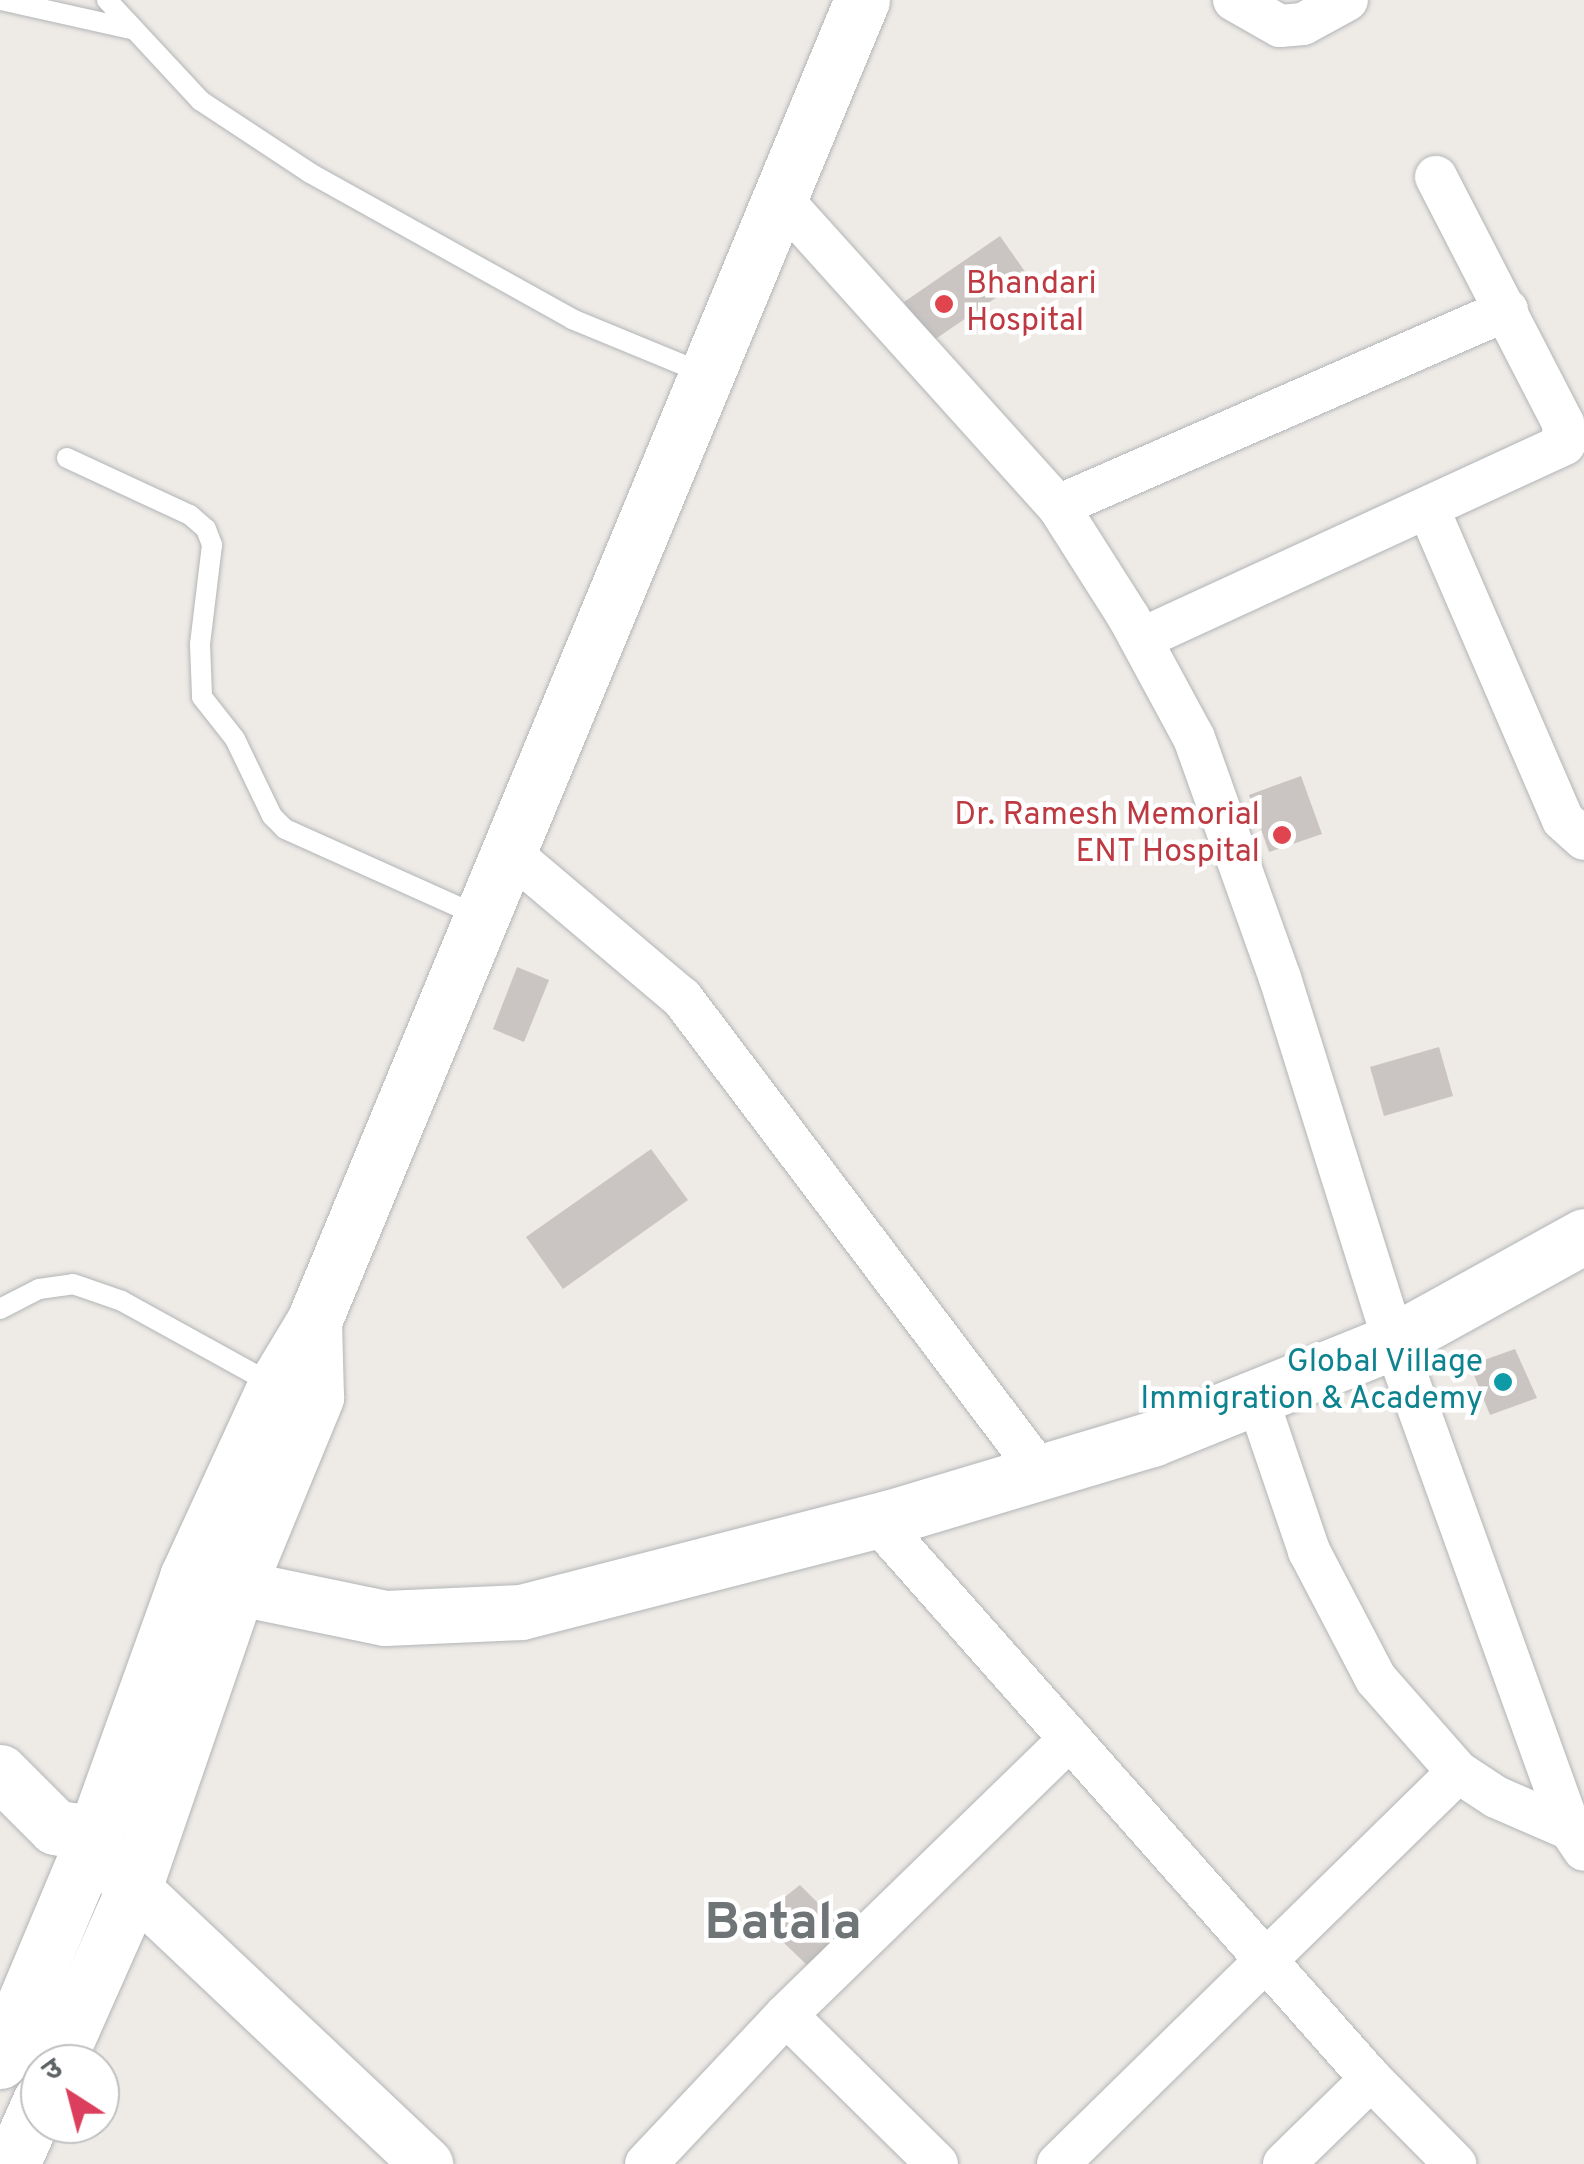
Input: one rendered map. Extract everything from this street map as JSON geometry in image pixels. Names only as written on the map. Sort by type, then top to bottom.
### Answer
[{"type":"main road","points":[[65,2044],[129,1901],[212,1583],[275,1386],[314,1320],[783,201],[862,0]]},
{"type":"main road","points":[[212,1583],[385,1618],[521,1612],[876,1521],[1041,1472],[1257,1398],[1394,1340],[1584,1236]]},
{"type":"main road","points":[[0,2060],[76,1848],[212,1583],[316,1397],[314,1320]]},
{"type":"main road","points":[[0,1772],[129,1901]]},
{"type":"street","points":[[1234,0],[1280,26],[1302,24],[1347,0]]},
{"type":"street","points":[[1141,639],[1564,444],[1563,423],[1436,177]]},
{"type":"street","points":[[783,201],[1058,506],[1141,639],[1194,738],[1280,978],[1394,1340],[1577,1840]]},
{"type":"street","points":[[1058,506],[1506,310]]},
{"type":"street","points":[[1428,508],[1563,820],[1584,839]]},
{"type":"street","points":[[522,863],[682,998],[1041,1472]]},
{"type":"street","points":[[1257,1398],[1308,1551],[1340,1618],[1376,1679],[1458,1772],[1577,1840]]},
{"type":"street","points":[[876,1521],[1371,2079],[1456,2164]]},
{"type":"street","points":[[646,2164],[786,2015],[1070,1739]]},
{"type":"street","points":[[1058,2164],[1458,1772]]},
{"type":"street","points":[[129,1901],[388,2164]]},
{"type":"street","points":[[129,1901],[427,2164]]},
{"type":"street","points":[[786,2015],[937,2164]]},
{"type":"street","points":[[1284,2164],[1371,2079]]},
{"type":"lane","points":[[1,0],[131,29]]},
{"type":"lane","points":[[107,0],[201,101],[310,173],[572,319],[710,376]]},
{"type":"lane","points":[[67,458],[190,515],[206,530],[212,545],[200,644],[202,697],[236,739],[272,816],[285,829],[483,918]]},
{"type":"lane","points":[[0,1308],[39,1289],[72,1284],[122,1301],[275,1386]]},
{"type":"building","points":[[1000,236],[1028,276],[931,342],[904,302]]},
{"type":"building","points":[[1301,776],[1322,834],[1269,852],[1249,795]]},
{"type":"building","points":[[517,967],[549,980],[524,1042],[493,1029]]},
{"type":"building","points":[[1439,1047],[1453,1096],[1384,1116],[1370,1067]]},
{"type":"building","points":[[651,1149],[688,1200],[563,1289],[526,1237]]},
{"type":"building","name":"Global Village Immigration & Academy","points":[[1515,1349],[1537,1398],[1490,1415],[1470,1365]]},
{"type":"building","points":[[800,1885],[846,1931],[808,1966],[758,1918]]},
{"type":"place","name":"Bhandari Hospital","points":[[944,304]]},
{"type":"place","name":"Dr. Ramesh Memorial ENT Hospital","points":[[1282,835]]},
{"type":"place","name":"Global Village Immigration & Academy","points":[[1503,1382]]},
{"type":"district","name":"Batala","points":[[783,1926]]}]
